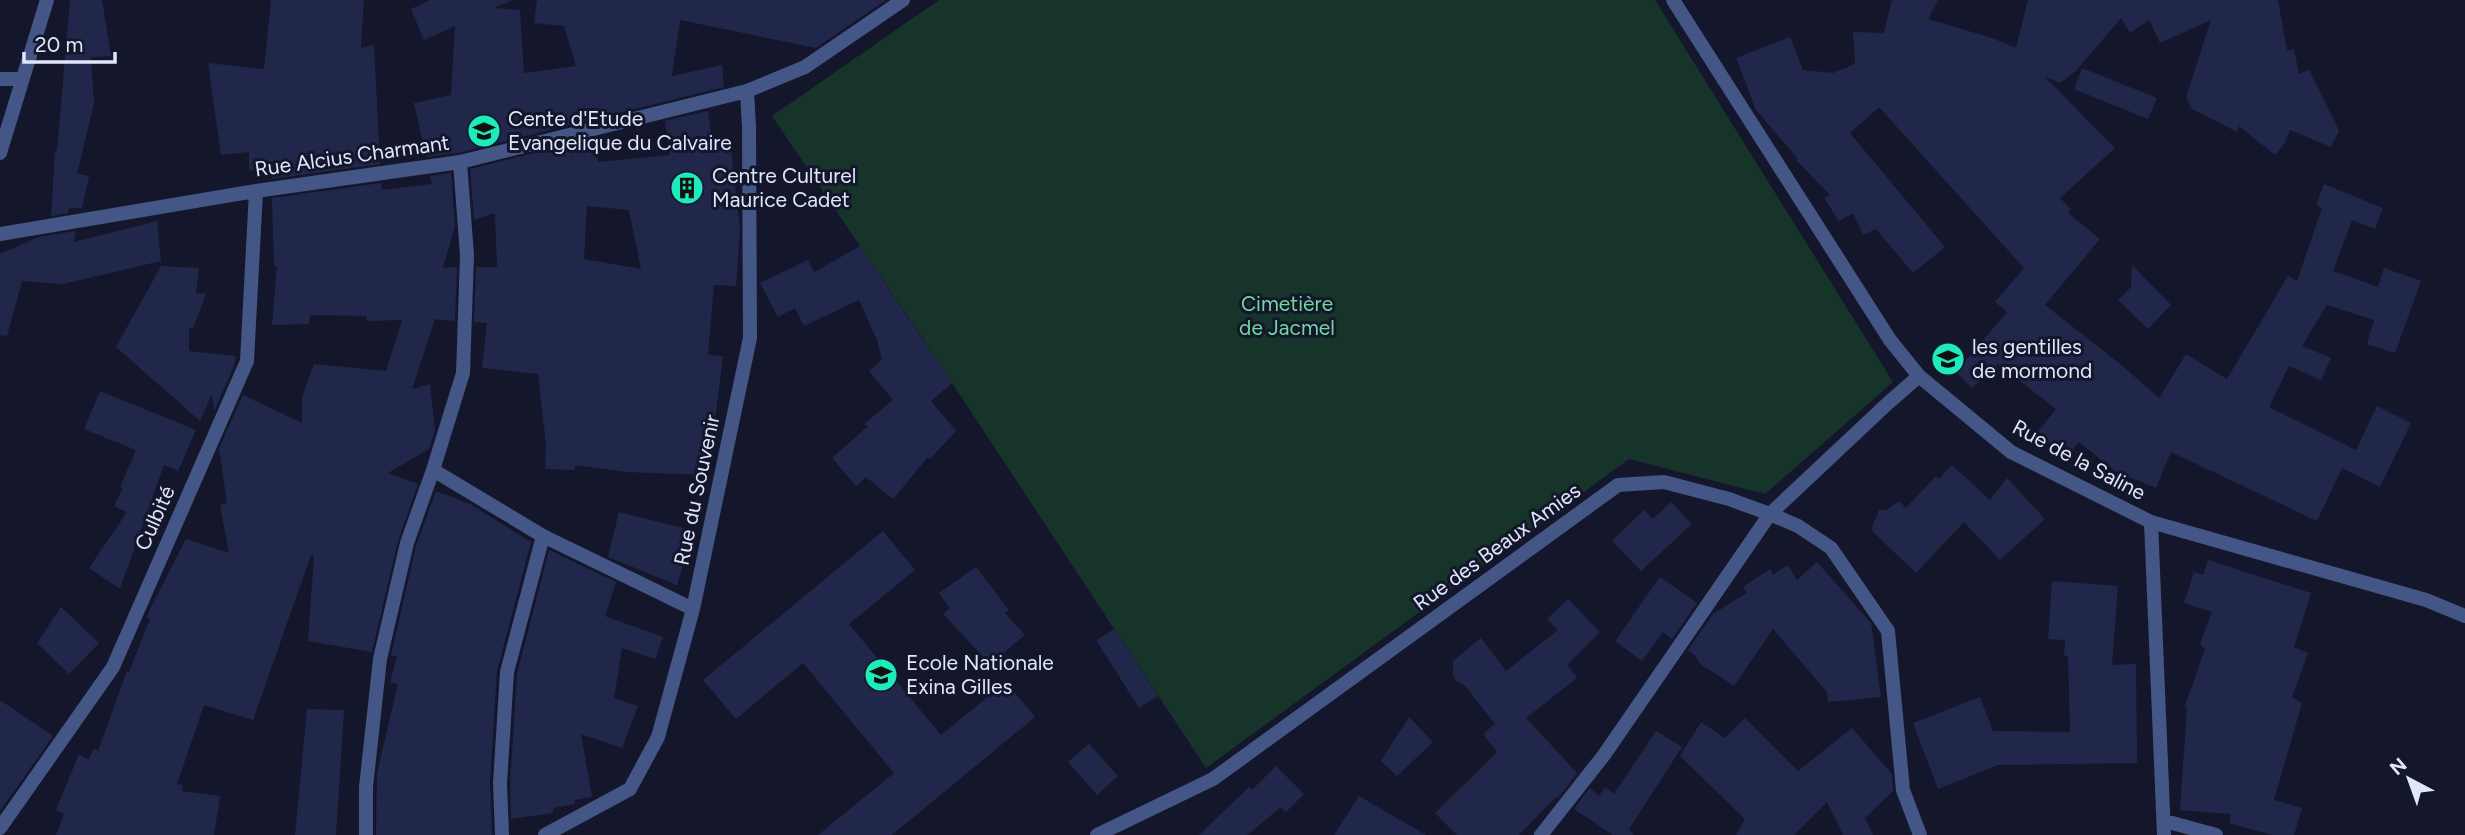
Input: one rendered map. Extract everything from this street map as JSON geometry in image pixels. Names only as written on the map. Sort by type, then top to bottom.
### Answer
[{"type":"street","points":[[0,153],[47,0]]},
{"type":"street","name":"Rue Alcius Charmant","points":[[0,234],[256,191],[460,162],[747,91],[805,67],[903,0]]},
{"type":"street","name":"Rue de la Saline","points":[[1673,0],[1890,340],[1919,376],[2011,452],[2151,522],[2426,600],[2465,616]]},
{"type":"street","points":[[0,79],[22,79]]},
{"type":"street","name":"Rue du Souvenir","points":[[545,835],[630,789],[658,737],[693,609],[750,338],[747,91]]},
{"type":"street","points":[[366,835],[366,787],[380,659],[407,543],[463,373],[467,256],[460,162]]},
{"type":"street","name":"Culbité","points":[[0,828],[113,667],[247,360],[256,191]]},
{"type":"street","points":[[1541,835],[1604,755],[1770,514],[1919,376]]},
{"type":"street","points":[[433,470],[542,536],[693,609]]},
{"type":"street","name":"Rue des Beaux Amies","points":[[1097,835],[1213,779],[1618,485],[1664,482],[1729,499],[1770,514],[1798,526],[1830,548],[1888,631],[1903,790],[1920,835]]},
{"type":"street","points":[[2151,522],[2165,828],[2216,835]]},
{"type":"street","points":[[502,835],[500,783],[507,672],[542,536]]},
{"type":"green space","name":"Cimetière de Jacmel","points":[[939,0],[1655,0],[1893,382],[1765,494],[1629,459],[1206,768],[917,330],[772,116]]},
{"type":"building","points":[[70,0],[102,0],[111,56],[91,57],[94,103],[77,174],[89,176],[82,208],[69,208],[68,213],[51,216],[55,151]]},
{"type":"building","points":[[271,0],[364,0],[361,48],[374,45],[380,164],[272,179],[272,167],[249,171],[249,152],[221,155],[208,63],[264,69]]},
{"type":"building","points":[[431,0],[513,0],[494,8],[520,10],[524,73],[576,66],[564,26],[534,23],[537,0],[886,0],[816,48],[680,20],[672,76],[722,65],[724,87],[614,114],[592,116],[593,119],[458,153],[426,157],[414,103],[451,95],[455,26],[424,40],[411,9]]},
{"type":"building","points":[[1892,0],[1938,0],[1928,19],[2016,48],[2028,0],[2278,0],[2287,51],[2294,49],[2299,74],[2309,69],[2339,131],[2331,147],[2290,130],[2285,143],[2275,155],[2239,126],[2237,132],[2192,109],[2186,97],[2211,20],[2160,43],[2149,20],[2130,33],[2121,18],[2076,71],[2060,83],[2044,76],[2115,148],[2060,198],[2071,209],[2068,213],[2100,239],[2045,305],[2159,398],[2186,354],[2227,379],[2288,276],[2297,281],[2322,208],[2316,205],[2324,184],[2383,208],[2375,229],[2352,220],[2333,271],[2378,287],[2384,268],[2421,281],[2395,353],[2367,344],[2374,320],[2327,305],[2302,346],[2331,358],[2321,380],[2289,366],[2269,407],[2356,450],[2377,406],[2411,423],[2380,487],[2342,468],[2317,521],[2171,452],[2156,488],[2115,471],[2079,442],[2066,457],[2037,433],[2056,409],[1998,364],[1972,388],[1956,372],[2007,312],[1995,302],[2024,268],[1879,107],[1850,133],[1945,247],[1913,273],[1876,229],[1863,235],[1853,213],[1839,221],[1824,198],[1830,195],[1796,160],[1798,159],[1756,110],[1736,58],[1790,37],[1803,70],[1833,73],[1855,64],[1853,32],[1884,33]]},
{"type":"building","points":[[2082,68],[2157,98],[2148,119],[2074,89]]},
{"type":"building","points":[[708,111],[713,151],[731,150],[740,229],[736,286],[714,285],[708,355],[723,356],[708,475],[628,472],[575,465],[575,470],[545,469],[546,444],[538,374],[482,368],[487,323],[474,322],[476,267],[497,267],[495,213],[474,220],[470,169],[595,138],[598,162],[670,155],[665,121]],"holes":[[[587,206],[629,210],[641,269],[584,259]]]},
{"type":"building","points":[[451,173],[455,226],[443,268],[457,267],[455,321],[435,319],[412,389],[430,384],[435,430],[429,449],[388,473],[418,484],[398,541],[372,652],[308,641],[314,556],[311,555],[253,720],[204,705],[177,784],[183,785],[182,791],[220,796],[214,835],[56,835],[64,814],[56,810],[79,754],[88,760],[94,749],[98,751],[127,671],[129,672],[150,619],[147,618],[150,609],[186,539],[229,553],[220,505],[227,503],[219,448],[243,395],[302,423],[302,397],[314,364],[386,371],[402,320],[367,321],[366,316],[310,315],[309,324],[272,325],[277,266],[274,266],[272,198],[381,183],[382,190],[432,184],[430,176]]},
{"type":"building","points":[[157,221],[161,261],[63,284],[22,281],[7,336],[0,335],[0,254],[39,237],[76,231],[74,242]]},
{"type":"building","points":[[860,246],[952,383],[931,401],[956,431],[930,459],[928,457],[893,499],[866,477],[856,486],[832,458],[868,426],[864,424],[893,400],[869,371],[882,359],[877,340],[859,300],[804,326],[795,308],[778,317],[760,283],[808,260],[814,272]]},
{"type":"building","points":[[2132,265],[2171,305],[2148,329],[2118,300],[2131,287]]},
{"type":"building","points":[[161,266],[199,268],[196,293],[206,294],[193,328],[189,328],[189,351],[236,356],[214,411],[212,394],[200,421],[116,347]]},
{"type":"building","points":[[100,391],[196,430],[178,471],[164,465],[120,589],[89,568],[127,512],[114,506],[136,450],[84,429]]},
{"type":"building","points":[[1952,465],[1990,500],[2007,478],[2045,519],[2000,560],[1964,522],[1916,573],[1871,530],[1879,510],[1887,510],[1899,501],[1906,508],[1936,476],[1939,479]]},
{"type":"building","points":[[436,491],[470,504],[531,542],[497,671],[490,783],[492,835],[376,835],[377,773],[398,684],[390,682],[397,657],[391,655],[416,546]]},
{"type":"building","points":[[1671,502],[1692,524],[1641,571],[1612,541],[1644,510],[1653,519]]},
{"type":"building","points":[[619,512],[694,531],[677,585],[608,557]]},
{"type":"building","points":[[883,531],[915,570],[849,624],[941,735],[1006,682],[1035,717],[892,835],[818,835],[894,773],[803,663],[736,719],[703,680]]},
{"type":"building","points":[[549,550],[616,582],[605,616],[663,637],[655,659],[622,648],[614,698],[638,706],[622,748],[581,734],[592,797],[575,800],[575,804],[553,808],[553,813],[511,819],[510,783],[517,674]]},
{"type":"building","points":[[2208,560],[2311,593],[2294,647],[2308,653],[2292,697],[2302,703],[2274,800],[2302,808],[2294,835],[2272,835],[2229,823],[2231,814],[2180,810],[2185,706],[2205,649],[2200,644],[2212,612],[2184,603],[2194,572],[2203,575]]},
{"type":"building","points":[[1817,562],[1871,623],[1881,697],[1828,702],[1827,692],[1773,629],[1734,686],[1699,663],[1695,655],[1688,650],[1713,614],[1747,593],[1743,587],[1770,569],[1773,575],[1788,565],[1797,580]]},
{"type":"building","points":[[976,567],[1009,610],[1005,613],[1025,635],[990,664],[943,614],[950,608],[939,593]]},
{"type":"building","points":[[1660,577],[1697,603],[1672,639],[1663,632],[1642,661],[1615,641]]},
{"type":"building","points":[[2052,581],[2118,586],[2112,665],[2136,664],[2137,763],[1998,765],[1938,789],[1913,723],[1980,697],[1993,731],[2070,732],[2068,656],[2064,655],[2065,640],[2048,639]]},
{"type":"building","points":[[1568,599],[1600,632],[1567,665],[1577,678],[1526,718],[1577,773],[1558,798],[1556,797],[1519,835],[1457,835],[1435,813],[1497,752],[1483,734],[1495,724],[1465,686],[1456,681],[1453,661],[1481,638],[1506,671],[1558,630],[1547,619]]},
{"type":"building","points":[[61,607],[99,643],[69,674],[37,643]]},
{"type":"building","points":[[1114,629],[1158,696],[1139,708],[1096,640]]},
{"type":"building","points":[[0,700],[53,736],[0,811]]},
{"type":"building","points":[[307,709],[344,710],[336,835],[295,835]]},
{"type":"building","points":[[1409,717],[1433,742],[1397,776],[1381,761]]},
{"type":"building","points":[[1745,718],[1798,771],[1852,728],[1892,774],[1893,791],[1865,818],[1873,835],[1843,835],[1827,802],[1794,835],[1736,835],[1745,819],[1680,756],[1701,722],[1725,738]]},
{"type":"building","points":[[1656,731],[1682,747],[1629,829],[1634,835],[1613,835],[1574,809],[1590,788],[1599,796],[1605,787],[1614,794]]},
{"type":"building","points":[[1089,744],[1118,776],[1097,795],[1068,762]]},
{"type":"building","points":[[1276,766],[1304,794],[1286,812],[1281,807],[1247,835],[1199,835],[1249,787],[1252,790]]},
{"type":"building","points":[[1359,796],[1378,807],[1426,835],[1334,835]]},
{"type":"place","name":"Cente d'Etude Evangelique du Calvaire","points":[[484,131]]},
{"type":"place","name":"Centre Culturel Maurice Cadet","points":[[687,188]]},
{"type":"place","name":"les gentilles de mormond","points":[[1948,359]]},
{"type":"place","name":"Ecole Nationale Exina Gilles","points":[[881,675]]}]
